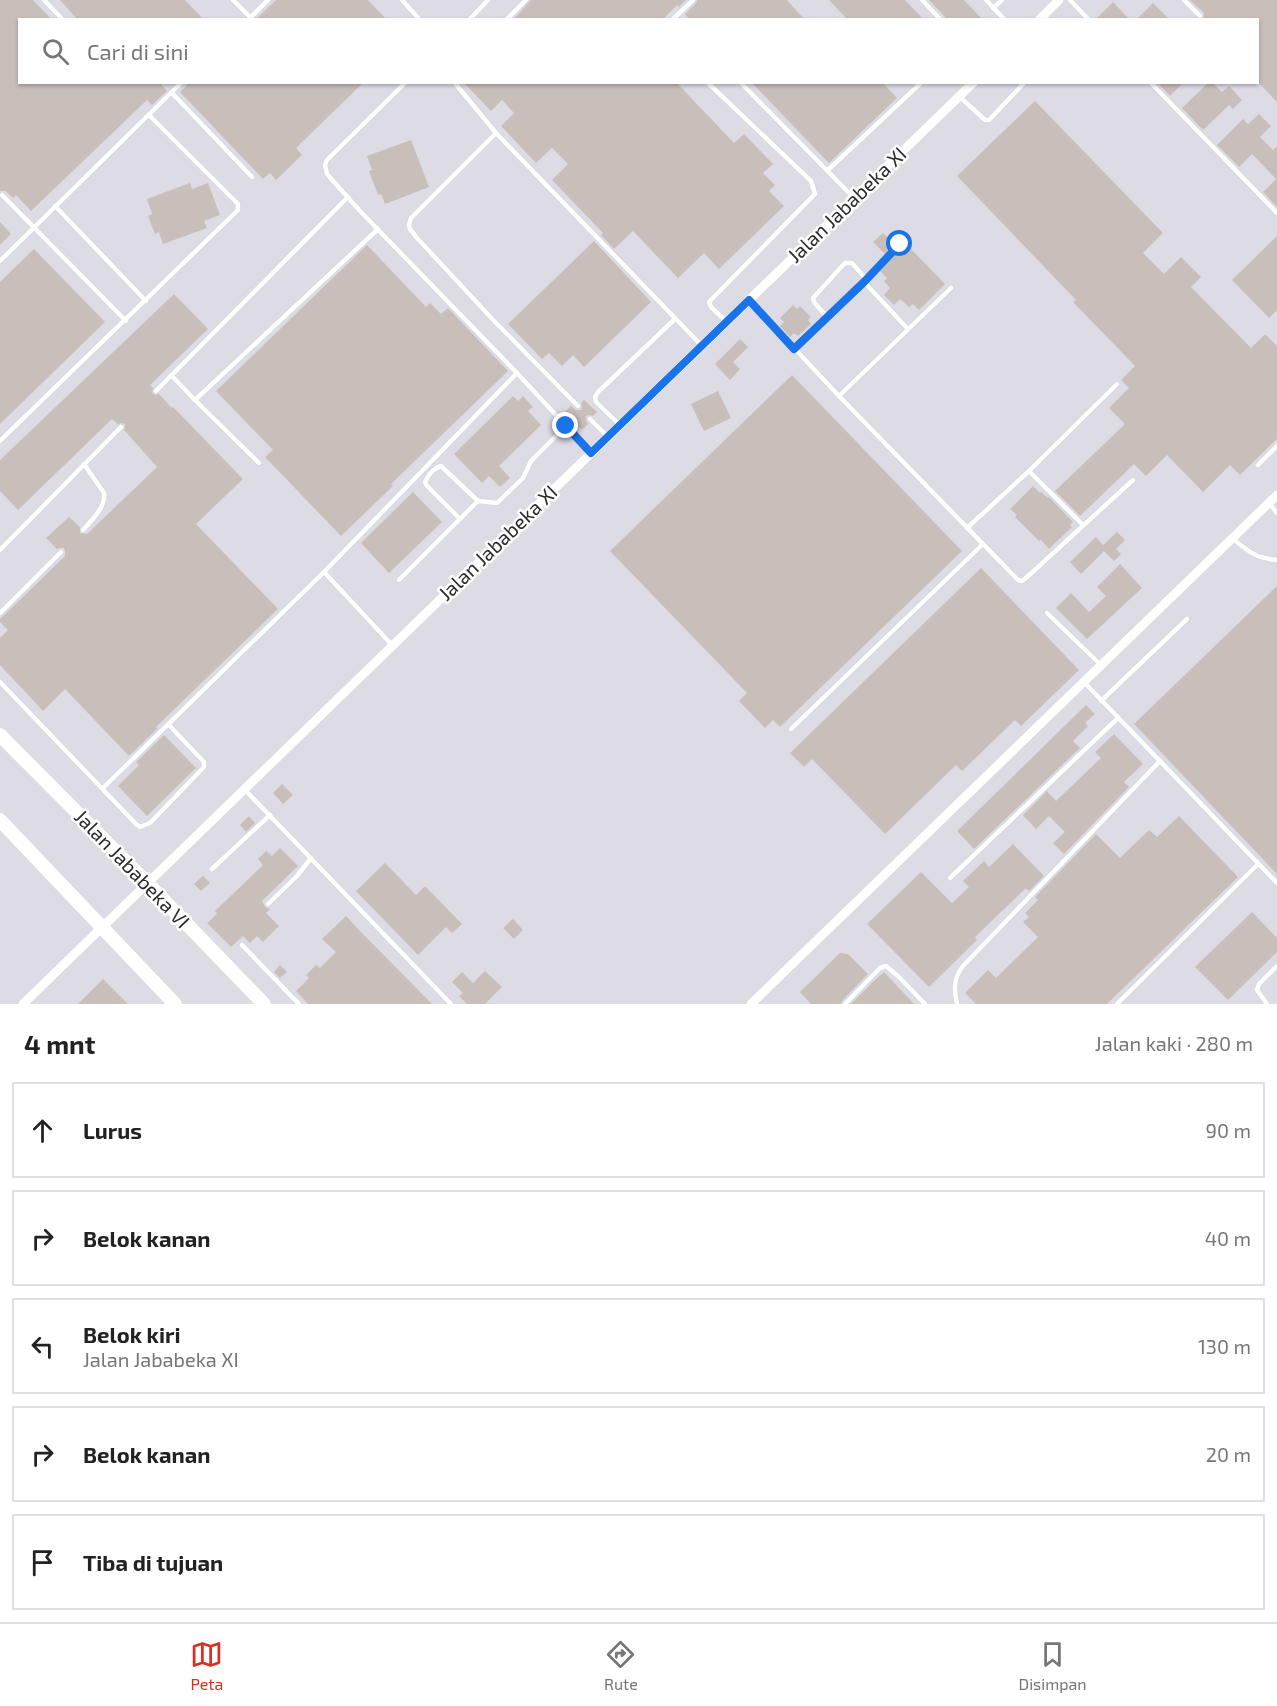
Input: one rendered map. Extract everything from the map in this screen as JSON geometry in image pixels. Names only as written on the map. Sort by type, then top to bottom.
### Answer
[{"type":"street","points":[[1041,18],[1059,0]]},
{"type":"street","name":"Jalan Jababeka XI","points":[[23,1004],[972,84]]},
{"type":"street","points":[[751,1004],[1277,495]]},
{"type":"street","name":"Jalan Jababeka VI","points":[[0,735],[144,886],[264,1004]]},
{"type":"street","points":[[0,820],[106,923],[175,1004]]},
{"type":"lane","points":[[44,0],[61,18]]},
{"type":"lane","points":[[233,0],[249,18],[268,0]]},
{"type":"lane","points":[[402,0],[418,18]]},
{"type":"lane","points":[[471,18],[488,0]]},
{"type":"lane","points":[[508,18],[526,0]]},
{"type":"lane","points":[[676,18],[693,0]]},
{"type":"lane","points":[[922,0],[940,18]]},
{"type":"lane","points":[[986,0],[1003,18]]},
{"type":"lane","points":[[993,8],[1002,0]]},
{"type":"lane","points":[[1070,0],[1087,18]]},
{"type":"lane","points":[[1184,0],[1200,16]]},
{"type":"lane","points":[[0,261],[181,84]]},
{"type":"lane","points":[[404,84],[327,160],[325,165],[327,174],[591,453]]},
{"type":"lane","points":[[456,84],[496,133],[702,346]]},
{"type":"lane","points":[[709,84],[811,182],[815,194],[709,302],[711,307],[727,322]]},
{"type":"lane","points":[[742,84],[854,198]]},
{"type":"lane","points":[[828,170],[920,84]]},
{"type":"lane","points":[[959,96],[985,120],[989,120],[1023,84]]},
{"type":"lane","points":[[1152,84],[1277,213]]},
{"type":"lane","points":[[172,93],[252,177]]},
{"type":"lane","points":[[0,441],[238,210],[238,204],[149,115]]},
{"type":"lane","points":[[496,133],[417,212],[410,221],[410,229],[437,261],[578,406]]},
{"type":"lane","points":[[2,195],[126,321]]},
{"type":"lane","points":[[156,392],[348,197]]},
{"type":"lane","points":[[56,206],[146,301]]},
{"type":"lane","points":[[195,400],[378,229]]},
{"type":"lane","points":[[794,349],[900,244]]},
{"type":"lane","points":[[827,317],[813,298],[845,263],[852,263],[908,328]]},
{"type":"lane","points":[[839,396],[951,288]]},
{"type":"lane","points":[[749,300],[1018,580],[1022,580],[1133,480]]},
{"type":"lane","points":[[620,425],[596,402],[595,397],[675,319]]},
{"type":"lane","points":[[103,788],[324,572],[517,373]]},
{"type":"lane","points":[[171,375],[259,463]]},
{"type":"lane","points":[[967,528],[1029,471],[1117,384]]},
{"type":"lane","points":[[590,418],[608,437]]},
{"type":"lane","points":[[460,519],[427,486],[425,482],[433,470],[441,466],[478,501],[497,503],[523,478],[531,461],[566,426]]},
{"type":"lane","points":[[0,550],[121,427]]},
{"type":"lane","points":[[1258,465],[1277,446]]},
{"type":"lane","points":[[83,530],[105,499],[104,493],[84,464]]},
{"type":"lane","points":[[1029,471],[1083,525]]},
{"type":"lane","points":[[399,580],[478,501]]},
{"type":"lane","points":[[1269,503],[1277,513]]},
{"type":"lane","points":[[1233,539],[1254,555],[1277,560]]},
{"type":"lane","points":[[791,729],[983,544]]},
{"type":"lane","points":[[0,613],[60,552]]},
{"type":"lane","points":[[324,572],[392,645]]},
{"type":"lane","points":[[1047,613],[1101,665]]},
{"type":"lane","points":[[1101,701],[1187,619]]},
{"type":"lane","points":[[0,682],[138,826],[150,823],[205,764],[169,724]]},
{"type":"lane","points":[[1084,682],[1277,883]]},
{"type":"lane","points":[[950,878],[1118,717]]},
{"type":"lane","points":[[957,1004],[955,980],[963,966],[1160,760]]},
{"type":"lane","points":[[244,789],[451,1004]]},
{"type":"lane","points":[[213,869],[270,815]]},
{"type":"lane","points":[[268,904],[297,876],[311,858]]},
{"type":"lane","points":[[1117,1004],[1258,864]]},
{"type":"lane","points":[[242,945],[299,1004]]},
{"type":"lane","points":[[845,1004],[884,966],[889,967],[926,1004]]},
{"type":"lane","points":[[1267,1004],[1257,990],[1258,984],[1277,966]]},
{"type":"shaded area","points":[[0,0],[1277,0],[1277,1004],[0,1004]]},
{"type":"building","points":[[0,0],[33,0],[50,18],[18,18],[18,84],[161,84],[167,91],[152,105],[147,100],[31,211],[16,195],[13,198],[6,191],[0,191]]},
{"type":"building","points":[[60,0],[185,0],[202,18],[76,18]]},
{"type":"building","points":[[276,0],[368,0],[385,18],[257,18]]},
{"type":"building","points":[[531,0],[686,0],[679,7],[677,5],[664,18],[515,18]]},
{"type":"building","points":[[697,0],[787,0],[803,18],[688,18],[685,14]]},
{"type":"building","points":[[829,0],[905,0],[922,18],[846,18]]},
{"type":"building","points":[[929,0],[964,0],[981,18],[946,18]]},
{"type":"building","points":[[1190,0],[1277,0],[1277,102],[1259,83],[1259,18],[1203,18],[1204,13]]},
{"type":"building","points":[[1113,2],[1128,18],[1097,18]]},
{"type":"building","points":[[1153,3],[1168,18],[1138,18]]},
{"type":"building","points":[[188,84],[362,84],[296,148],[302,155],[276,180],[270,173],[263,179],[180,92]]},
{"type":"building","points":[[465,84],[678,84],[734,143],[744,134],[773,164],[763,173],[775,185],[769,191],[784,206],[719,269],[704,253],[678,278],[633,231],[614,249],[601,235],[603,233],[552,180],[568,164],[552,148],[536,163],[501,126],[514,113],[502,100],[491,111]]},
{"type":"building","points":[[753,84],[884,84],[897,98],[829,163]]},
{"type":"building","points":[[1159,84],[1182,84],[1170,96]]},
{"type":"building","points":[[1207,84],[1214,84],[1222,92],[1229,86],[1242,100],[1233,109],[1229,105],[1203,130],[1182,108]]},
{"type":"building","points":[[1035,101],[1163,233],[1143,253],[1164,274],[1181,257],[1201,277],[1191,287],[1251,348],[1265,334],[1277,346],[1277,439],[1240,475],[1230,465],[1203,492],[1167,455],[1146,476],[1134,464],[1080,516],[1055,491],[1125,424],[1109,408],[1129,388],[1121,380],[1135,366],[1073,302],[1076,300],[957,176]]},
{"type":"building","points":[[1259,114],[1271,126],[1260,137],[1273,150],[1277,146],[1277,207],[1263,192],[1276,179],[1252,154],[1239,167],[1217,145],[1243,119],[1248,124]]},
{"type":"building","points":[[411,140],[429,187],[385,204],[381,194],[378,195],[369,171],[372,170],[367,156]]},
{"type":"building","points":[[190,183],[192,189],[208,183],[220,215],[204,221],[207,228],[163,244],[159,232],[155,234],[148,216],[152,214],[147,199]]},
{"type":"building","points":[[0,222],[11,234],[0,245]]},
{"type":"building","points":[[883,233],[894,244],[885,254],[873,242]]},
{"type":"building","points":[[1277,236],[1277,310],[1269,318],[1232,280]]},
{"type":"building","points":[[594,241],[651,302],[584,367],[573,355],[562,366],[549,353],[542,359],[508,324]]},
{"type":"building","points":[[906,244],[945,284],[919,310],[913,304],[909,307],[900,299],[894,305],[884,295],[890,288],[884,281],[887,278],[880,271]]},
{"type":"building","points":[[367,245],[426,307],[430,303],[441,314],[448,308],[508,371],[391,484],[393,486],[341,536],[265,457],[273,450],[216,391]]},
{"type":"building","points":[[34,249],[105,322],[0,424],[0,282]]},
{"type":"building","points":[[174,294],[208,329],[150,385],[153,388],[152,393],[159,394],[173,407],[243,479],[196,524],[278,609],[129,756],[65,689],[43,711],[0,665],[0,638],[8,630],[0,619],[65,556],[64,548],[57,549],[46,538],[69,517],[80,527],[80,533],[87,534],[157,467],[124,430],[125,424],[118,424],[112,419],[18,510],[0,491],[0,460]]},
{"type":"building","points":[[793,305],[797,309],[800,306],[811,317],[808,320],[811,324],[798,336],[794,333],[790,337],[780,326],[784,322],[780,318]]},
{"type":"building","points":[[740,339],[748,347],[733,362],[740,369],[730,380],[715,364]]},
{"type":"building","points":[[792,375],[962,551],[780,727],[773,720],[765,728],[739,701],[747,693],[610,551]]},
{"type":"building","points":[[718,391],[731,418],[704,431],[691,404]]},
{"type":"building","points":[[513,396],[518,401],[523,396],[533,407],[528,411],[541,425],[499,466],[510,478],[500,487],[489,476],[482,483],[454,454]]},
{"type":"building","points":[[584,400],[597,412],[593,416],[586,416],[588,424],[582,430],[579,427],[576,429],[568,420],[570,418],[565,412],[571,406],[576,410],[581,410],[581,403]]},
{"type":"building","points":[[1033,486],[1040,493],[1049,497],[1073,522],[1070,525],[1072,527],[1049,549],[1015,517],[1017,515],[1010,509]]},
{"type":"building","points":[[413,492],[442,522],[389,573],[361,543]]},
{"type":"building","points":[[1117,532],[1125,540],[1116,549],[1121,554],[1114,561],[1104,551],[1081,574],[1070,562],[1096,537],[1103,545]]},
{"type":"building","points":[[1120,564],[1142,588],[1087,639],[1056,608],[1071,593],[1089,612],[1106,596],[1097,587]]},
{"type":"building","points":[[981,568],[1079,670],[1021,726],[1015,720],[962,771],[956,765],[885,834],[812,759],[804,767],[790,753]]},
{"type":"building","points":[[1277,586],[1277,874],[1134,724]]},
{"type":"building","points":[[1086,705],[1095,714],[1085,723],[1088,726],[1073,741],[1080,748],[974,849],[957,831]]},
{"type":"building","points":[[1114,734],[1143,764],[1124,782],[1129,787],[1064,854],[1053,843],[1065,832],[1049,816],[1036,829],[1023,815],[1047,791],[1056,801],[1101,758],[1095,752]]},
{"type":"building","points":[[164,735],[196,768],[147,816],[118,786],[139,765],[136,762]]},
{"type":"building","points":[[282,784],[293,795],[283,804],[273,793]]},
{"type":"building","points":[[249,816],[255,823],[246,832],[240,825]]},
{"type":"building","points":[[1179,816],[1238,877],[1107,1004],[976,1004],[965,993],[988,970],[996,978],[1038,937],[1023,922],[1029,917],[1025,913],[1038,900],[1035,897],[1096,834],[1120,858],[1149,830],[1157,837]]},
{"type":"building","points":[[1013,844],[1044,876],[1029,891],[1026,888],[975,937],[977,940],[929,987],[867,924],[921,872],[952,903],[969,887],[963,881],[984,861],[989,867]]},
{"type":"building","points":[[280,848],[298,866],[262,901],[265,907],[270,909],[266,913],[279,926],[263,942],[257,936],[250,943],[243,936],[231,947],[207,923],[217,914],[215,911],[263,865],[258,859],[266,851],[272,856]]},
{"type":"building","points":[[385,863],[416,895],[425,886],[462,924],[452,933],[446,927],[418,955],[356,891]]},
{"type":"building","points":[[203,876],[210,883],[201,891],[194,884]]},
{"type":"building","points":[[1252,912],[1277,938],[1277,952],[1228,1000],[1195,967]]},
{"type":"building","points":[[346,916],[432,1004],[308,1004],[296,991],[309,978],[306,975],[316,965],[320,968],[336,952],[322,939]]},
{"type":"building","points":[[513,919],[523,930],[514,939],[503,928]]},
{"type":"building","points":[[840,953],[848,954],[868,974],[841,1004],[811,1004],[800,992]]},
{"type":"building","points":[[280,965],[287,972],[280,978],[274,972]]},
{"type":"building","points":[[485,971],[502,987],[485,1004],[467,1004],[459,996],[463,993],[452,982],[462,972],[473,983]]},
{"type":"building","points":[[884,972],[914,1004],[851,1004],[874,981]]},
{"type":"building","points":[[103,979],[128,1004],[78,1004]]},
{"type":"route","points":[[566,426],[591,453],[749,300],[794,349],[900,244]]}]
